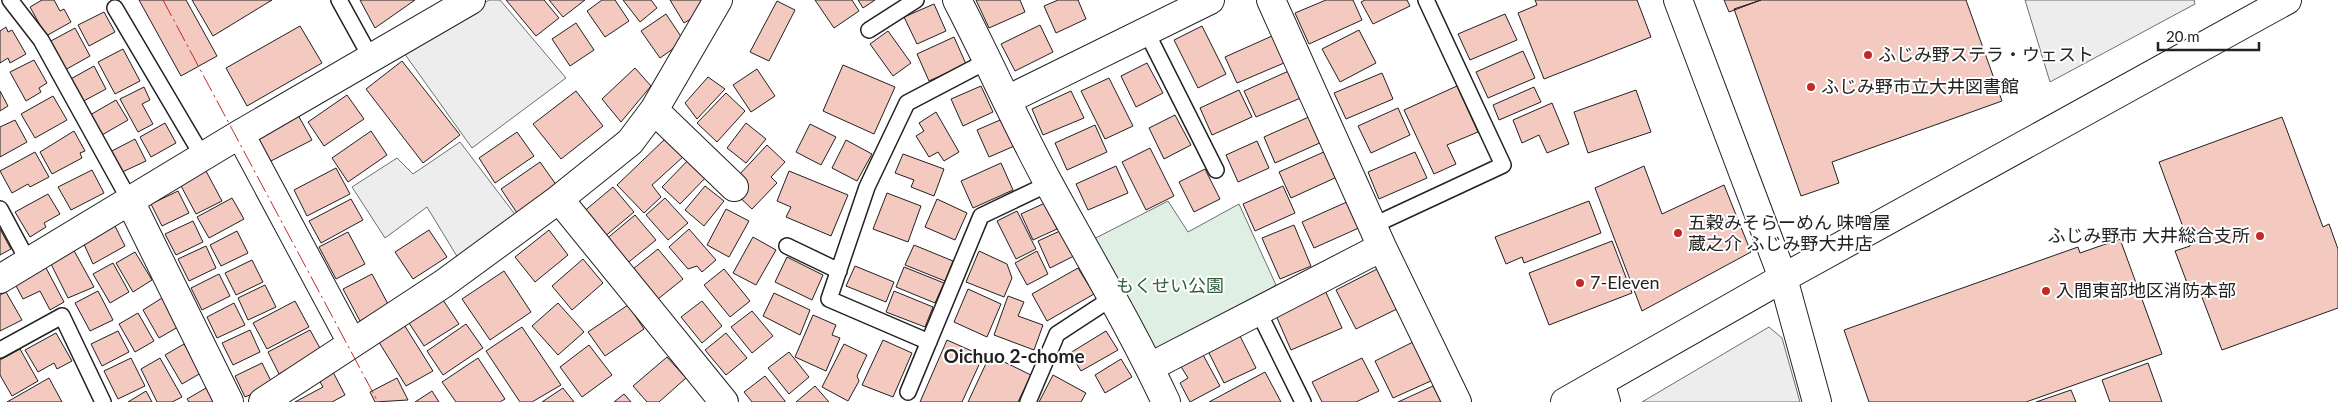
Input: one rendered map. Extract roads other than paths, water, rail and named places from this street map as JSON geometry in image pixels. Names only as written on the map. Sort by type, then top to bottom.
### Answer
[{"type":"street","points":[[0,279],[240,134],[471,0]]},
{"type":"street","points":[[263,402],[443,284],[559,199],[630,142],[654,110],[718,0]]},
{"type":"street","points":[[957,0],[989,60],[1048,184],[1084,244],[1150,367],[1166,402]]},
{"type":"street","points":[[1007,100],[1210,0]]},
{"type":"street","points":[[1271,0],[1377,236],[1458,402]]},
{"type":"street","points":[[1678,0],[1783,278],[1817,402]]},
{"type":"street","points":[[1564,402],[1603,392],[1783,278],[2287,0]]},
{"type":"street","points":[[654,110],[734,188]]},
{"type":"street","points":[[240,134],[352,343]]},
{"type":"street","points":[[559,199],[724,402]]},
{"type":"street","points":[[130,202],[228,402]]},
{"type":"street","points":[[1150,367],[1258,311],[1377,236]]},
{"type":"lane","points":[[10,0],[41,40],[130,202]]},
{"type":"lane","points":[[339,0],[372,58]]},
{"type":"lane","points":[[869,30],[916,0]]},
{"type":"lane","points":[[1377,236],[1503,164],[1426,0]]},
{"type":"lane","points":[[115,8],[203,157]]},
{"type":"lane","points":[[1146,31],[1216,170]]},
{"type":"lane","points":[[930,342],[829,299],[868,188],[907,103],[989,60]]},
{"type":"lane","points":[[908,392],[981,216],[1048,184]]},
{"type":"lane","points":[[0,209],[29,262]]},
{"type":"lane","points":[[787,246],[839,272]]},
{"type":"lane","points":[[1028,402],[1057,334],[1112,298]]},
{"type":"lane","points":[[1258,311],[1303,402]]},
{"type":"lane","points":[[0,350],[62,316],[103,402]]},
{"type":"place","name":"ふじみ野ステラ・ウェスト","points":[[1868,55]]},
{"type":"place","name":"ふじみ野市立大井図書館","points":[[1811,87]]},
{"type":"place","name":"五穀みそらーめん 味噌屋 蔵之介 ふじみ野大井店","points":[[1678,233]]},
{"type":"place","name":"ふじみ野市 大井総合支所","points":[[2260,236]]},
{"type":"place","name":"7-Eleven","points":[[1580,283]]},
{"type":"place","name":"入間東部地区消防本部","points":[[2046,291]]},
{"type":"district","name":"Oichuo 2-chome","points":[[1014,356]]},
{"type":"park label","name":"もくせい公園","points":[[1170,286]]}]
